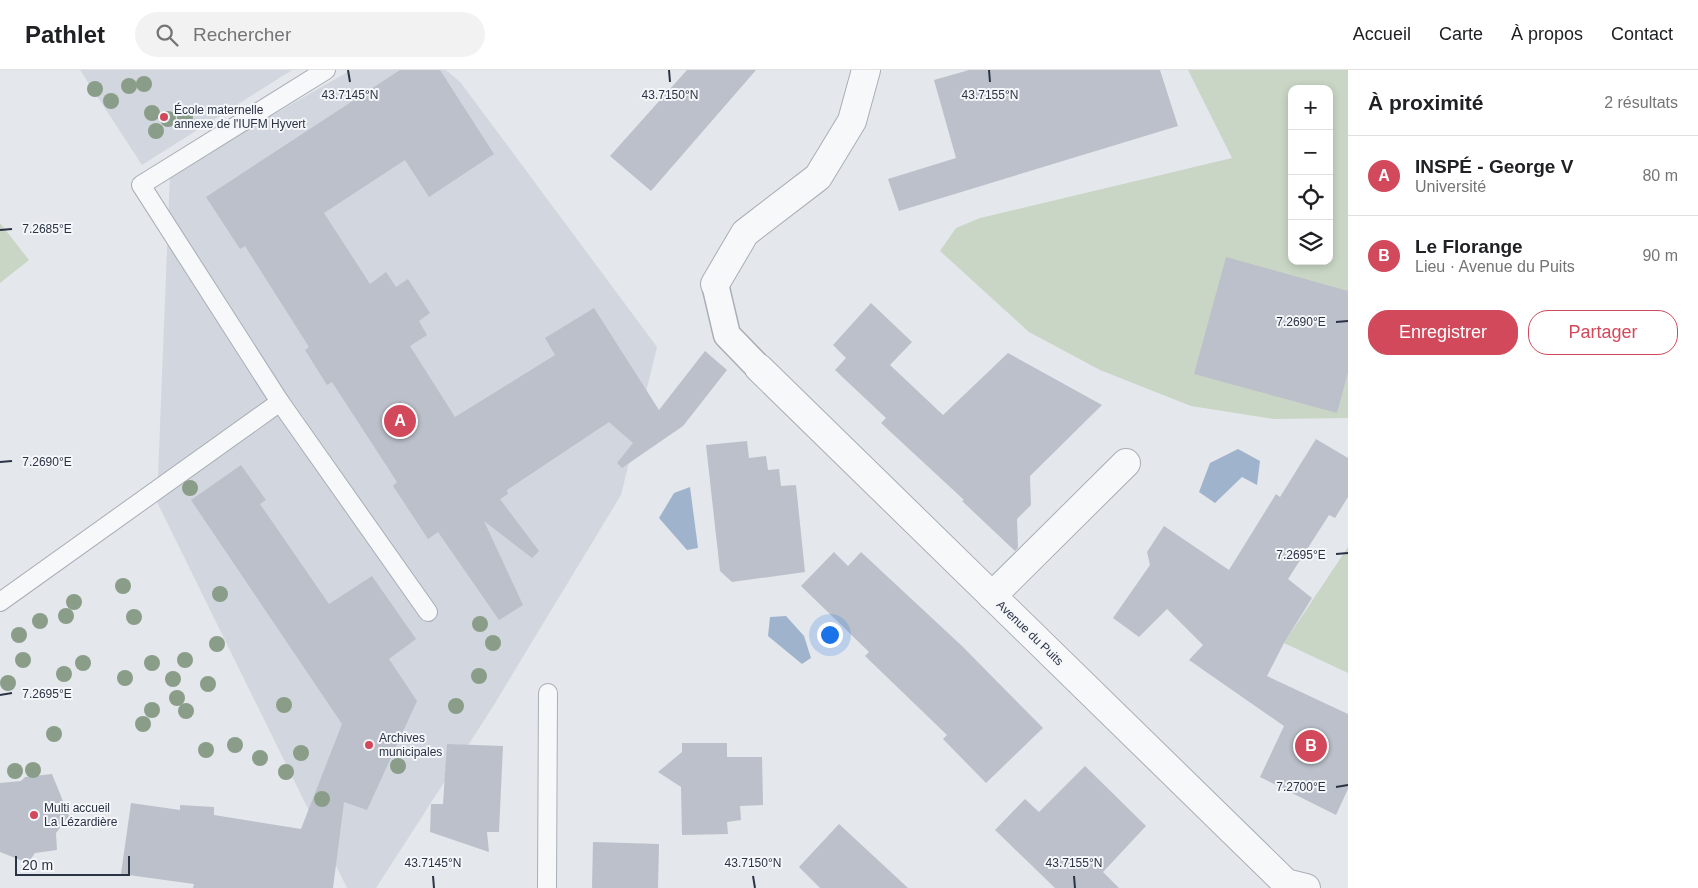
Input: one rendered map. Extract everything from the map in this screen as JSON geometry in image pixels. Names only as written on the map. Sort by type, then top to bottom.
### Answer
[{"type":"street","points":[[759,368],[727,335],[715,284],[745,233],[818,177],[852,122],[866,70]]},
{"type":"street","name":"Avenue du Puits","points":[[759,368],[1286,883],[1306,888]]},
{"type":"street","points":[[992,596],[1126,463]]},
{"type":"lane","points":[[326,70],[141,185],[280,402],[428,612]]},
{"type":"lane","points":[[0,602],[280,402]]},
{"type":"lane","points":[[547,888],[548,693]]},
{"type":"shaded area","name":"École maternelle annexe de l'IUFM Hyvert","points":[[80,70],[292,70],[142,165]]},
{"type":"shaded area","points":[[351,70],[446,70],[461,83],[657,347],[621,495],[492,708],[376,888],[347,888],[157,502],[170,174]]},
{"type":"green space","points":[[1188,70],[1348,70],[1348,418],[1273,419],[1191,406],[1100,370],[1029,332],[940,251],[956,228],[980,218],[1232,158]]},
{"type":"green space","points":[[0,223],[29,260],[0,283]]},
{"type":"green space","points":[[1348,547],[1348,673],[1284,643]]},
{"type":"water","points":[[1238,449],[1260,461],[1257,485],[1242,477],[1215,503],[1199,492],[1210,463]]},
{"type":"water","points":[[690,487],[698,548],[687,550],[659,518],[674,493]]},
{"type":"water","points":[[786,616],[804,636],[811,658],[802,664],[768,636],[770,617]]},
{"type":"building","points":[[400,70],[440,70],[494,154],[429,197],[405,160],[324,213],[370,284],[386,272],[396,287],[408,279],[430,313],[419,321],[427,335],[410,346],[455,417],[555,355],[545,338],[594,308],[659,410],[705,351],[727,370],[683,426],[622,468],[617,463],[633,443],[609,422],[507,490],[508,494],[500,499],[539,551],[532,558],[484,521],[523,605],[499,620],[438,532],[428,539],[393,486],[397,482],[332,382],[327,385],[305,350],[309,347],[245,246],[240,249],[206,197]]},
{"type":"building","points":[[687,70],[756,70],[651,191],[610,156]]},
{"type":"building","points":[[969,70],[1160,70],[1178,126],[899,211],[888,179],[956,158],[934,80]]},
{"type":"building","points":[[1226,257],[1348,291],[1348,372],[1337,413],[1194,374]]},
{"type":"building","points":[[871,303],[912,342],[890,365],[943,415],[1008,353],[1102,405],[1030,476],[1031,505],[1017,519],[1018,548],[1015,551],[962,501],[964,500],[881,423],[886,418],[835,370],[846,358],[833,345]]},
{"type":"building","points":[[1316,439],[1348,458],[1348,497],[1335,518],[1329,515],[1288,579],[1312,598],[1284,643],[1267,676],[1348,714],[1348,789],[1336,815],[1260,777],[1284,726],[1189,660],[1203,645],[1167,609],[1139,637],[1113,618],[1150,565],[1147,552],[1164,526],[1229,570],[1276,494],[1280,497]]},
{"type":"building","points":[[747,441],[749,458],[766,456],[768,470],[779,469],[781,486],[796,485],[805,572],[732,582],[720,571],[706,445]]},
{"type":"building","points":[[241,465],[266,500],[260,504],[329,604],[372,576],[416,639],[389,659],[417,701],[367,810],[344,802],[333,888],[193,888],[194,884],[121,874],[131,803],[180,810],[180,805],[214,807],[214,815],[301,829],[342,724],[191,500]]},
{"type":"building","points":[[834,552],[848,566],[861,552],[962,646],[1043,728],[986,783],[943,739],[947,735],[865,656],[869,652],[801,586]]},
{"type":"building","points":[[682,743],[727,743],[727,757],[762,757],[763,805],[740,806],[741,820],[727,822],[728,834],[682,835],[681,787],[658,772],[682,752]]},
{"type":"building","points":[[447,744],[503,746],[499,832],[487,832],[489,852],[430,832],[431,804],[443,804]]},
{"type":"building","points":[[1085,766],[1146,826],[1103,872],[1119,888],[1055,888],[995,830],[1025,799],[1039,812]]},
{"type":"building","name":"Multi accueil La Lézardière","points":[[52,774],[69,816],[56,833],[57,850],[35,853],[28,863],[0,852],[0,783],[21,781],[25,777]]},
{"type":"building","points":[[839,824],[908,888],[820,888],[799,867]]},
{"type":"building","points":[[593,842],[659,844],[658,888],[592,888]]},
{"type":"place","name":"École maternelle annexe de l'IUFM Hyvert","points":[[164,117]]},
{"type":"place","name":"INSPÉ - George V","points":[[400,421]]},
{"type":"place","name":"Archives municipales","points":[[369,745]]},
{"type":"place","name":"Le Florange","points":[[1311,746]]},
{"type":"place","name":"Multi accueil La Lézardière","points":[[34,815]]}]
